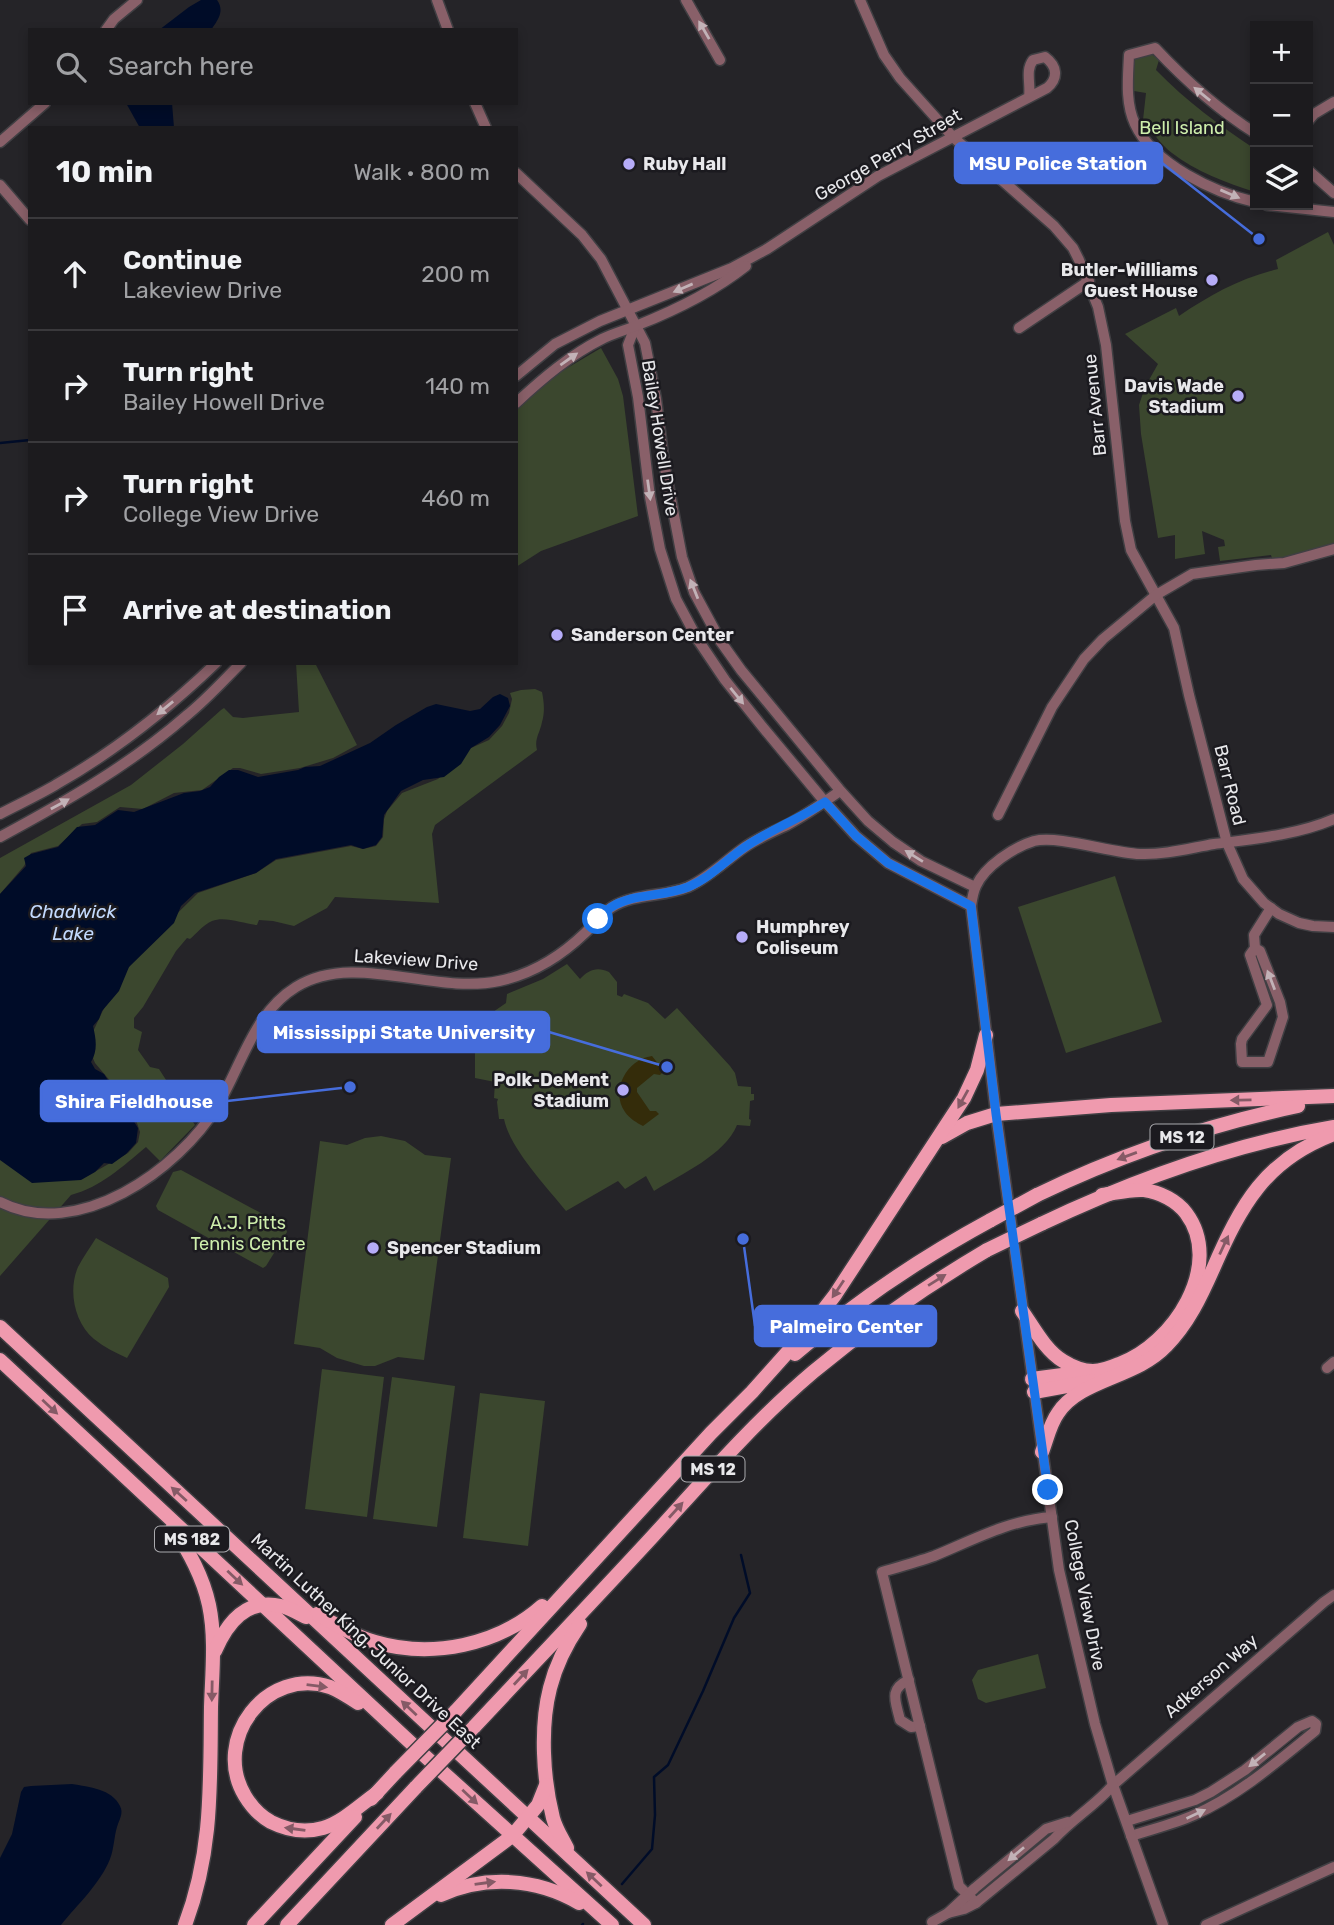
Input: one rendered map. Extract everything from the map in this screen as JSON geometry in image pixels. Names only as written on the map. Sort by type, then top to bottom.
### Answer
[{"type":"main road","points":[[752,1392],[835,1295],[935,1143],[964,1098],[977,1070],[986,1035]]},
{"type":"main road","points":[[935,1143],[967,1123],[996,1114],[1111,1105],[1334,1098]]},
{"type":"main road","name":"MS 12","points":[[254,1925],[455,1712],[711,1433],[752,1392],[862,1301],[937,1251],[991,1220],[1100,1166],[1160,1144],[1265,1112],[1334,1098]]},
{"type":"main road","name":"MS 12","points":[[287,1925],[652,1538],[710,1472],[768,1413],[813,1373],[925,1288],[987,1250],[1102,1195],[1197,1159],[1334,1127]]},
{"type":"main road","points":[[1042,1452],[1052,1424],[1062,1407],[1076,1395],[1149,1361],[1179,1331],[1196,1305],[1243,1207],[1265,1179],[1290,1156],[1334,1134]]},
{"type":"main road","points":[[1033,1385],[1124,1363],[1146,1350],[1157,1342],[1182,1310],[1195,1282],[1200,1249],[1194,1226],[1182,1208],[1154,1192],[1144,1190],[1102,1195]]},
{"type":"main road","points":[[1023,1311],[1040,1338],[1060,1359],[1093,1371]]},
{"type":"main road","name":"Martin Luther King, Junior Drive East","points":[[0,1327],[644,1925]]},
{"type":"main road","name":"MS 182","points":[[0,1360],[384,1718],[608,1921]]},
{"type":"main road","points":[[1033,1385],[1113,1378]]},
{"type":"main road","points":[[163,1511],[201,1576],[212,1623],[207,1840],[202,1871],[185,1925]]},
{"type":"main road","points":[[572,1858],[556,1828],[547,1780],[545,1737],[550,1689],[559,1660],[583,1619],[652,1538]]},
{"type":"main road","points":[[295,1600],[338,1626],[373,1641],[414,1649],[460,1646],[486,1638],[528,1618],[572,1575],[596,1557]]},
{"type":"main road","points":[[212,1657],[221,1636],[233,1619],[243,1611],[263,1605],[281,1606],[317,1621]]},
{"type":"main road","points":[[377,1793],[332,1824],[312,1830],[289,1829],[266,1819],[248,1802],[237,1779],[234,1756],[241,1727],[254,1708],[272,1693],[294,1686],[319,1685],[331,1688],[384,1718]]},
{"type":"main road","points":[[392,1925],[512,1836],[538,1805],[547,1780]]},
{"type":"main road","points":[[420,1905],[452,1890],[472,1885],[491,1881],[516,1882],[539,1886],[567,1896],[608,1921]]},
{"type":"street","points":[[107,28],[137,0]]},
{"type":"street","points":[[437,0],[447,28]]},
{"type":"street","points":[[686,0],[720,60]]},
{"type":"street","name":"Barr Avenue","points":[[860,0],[884,55],[900,78],[953,137],[1054,226],[1073,248],[1098,307],[1106,345],[1127,531],[1136,561],[1156,595]]},
{"type":"street","points":[[1250,129],[1184,79],[1155,48],[1129,55],[1128,103],[1142,137],[1163,158],[1187,174],[1250,201]]},
{"type":"street","name":"George Perry Street","points":[[518,374],[555,344],[600,321],[732,268],[767,249],[878,176],[1029,97]]},
{"type":"street","points":[[1313,115],[1334,102]]},
{"type":"street","points":[[0,142],[43,105]]},
{"type":"street","points":[[476,105],[485,126]]},
{"type":"street","points":[[1313,174],[1334,193]]},
{"type":"street","points":[[518,175],[582,235],[601,259],[635,327]]},
{"type":"street","points":[[0,185],[28,218]]},
{"type":"street","points":[[1313,210],[1334,212]]},
{"type":"street","name":"George Perry Street","points":[[518,401],[573,355],[706,293],[739,272],[767,249]]},
{"type":"street","points":[[1020,328],[1089,282]]},
{"type":"street","name":"Bailey Howell Drive","points":[[635,327],[645,343],[651,368],[664,463],[682,557],[694,592],[721,642],[840,791],[868,821],[921,861],[975,887]]},
{"type":"street","name":"Bailey Howell Drive","points":[[635,327],[628,345],[660,549],[676,599],[698,640],[725,680],[856,836],[888,863],[971,906]]},
{"type":"street","points":[[998,815],[1052,707],[1084,659],[1103,639],[1156,595],[1192,574],[1284,564],[1334,549]]},
{"type":"street","name":"Barr Road","points":[[1156,595],[1170,618],[1178,640],[1189,695],[1227,843],[1243,879],[1264,903],[1279,914],[1299,923],[1334,928]]},
{"type":"street","points":[[0,814],[106,754],[148,723],[214,665]]},
{"type":"street","points":[[0,837],[77,794],[150,745],[186,716],[239,665]]},
{"type":"street","name":"Lakeview Drive","points":[[0,1202],[12,1208],[48,1215],[106,1201],[145,1180],[166,1164],[204,1125],[217,1106],[262,1020],[283,996],[307,980],[350,972],[482,984],[527,973],[566,951],[611,907],[689,887],[754,841],[809,813],[840,791]]},
{"type":"street","points":[[975,887],[990,868],[1005,856],[1022,845],[1037,841],[1156,854],[1303,829],[1334,819]]},
{"type":"street","name":"College View Drive","points":[[975,887],[971,906],[986,1035],[1059,1570],[1084,1686],[1113,1786],[1163,1925]]},
{"type":"street","points":[[1255,948],[1260,951],[1280,1002],[1283,1023],[1268,1062],[1242,1062],[1242,1039],[1267,1005],[1250,955],[1255,948],[1254,935],[1271,908]]},
{"type":"street","points":[[1267,1005],[1280,1002]]},
{"type":"street","points":[[932,1923],[948,1913],[964,1909],[972,1899],[959,1886],[882,1573],[932,1557],[999,1528],[1036,1518],[1052,1517]]},
{"type":"street","name":"Adkerson Way","points":[[972,1899],[1105,1794],[1334,1595]]},
{"type":"street","points":[[909,1680],[896,1689],[900,1720],[911,1727],[920,1726]]},
{"type":"street","points":[[1127,1821],[1202,1797],[1235,1778],[1304,1723],[1312,1721],[1316,1724],[1315,1731],[1271,1768],[1220,1802],[1181,1820],[1132,1836]]},
{"type":"street","points":[[1206,1925],[1334,1867]]},
{"type":"green space","name":"Bell Island","points":[[1150,53],[1159,60],[1156,70],[1179,92],[1250,146],[1250,190],[1212,176],[1164,146],[1143,120],[1146,93],[1134,91],[1136,57]]},
{"type":"green space","name":"Davis Wade Stadium","points":[[1328,232],[1334,245],[1334,545],[1273,562],[1271,555],[1220,561],[1218,547],[1225,546],[1224,540],[1202,531],[1205,554],[1175,559],[1175,535],[1158,538],[1141,434],[1139,405],[1145,387],[1158,364],[1125,334],[1176,308],[1179,316],[1226,288],[1278,269],[1276,260]]},
{"type":"green space","points":[[601,348],[618,379],[623,396],[638,516],[541,551],[518,566],[518,408],[552,377]]},
{"type":"green space","points":[[296,665],[316,665],[357,745],[333,758],[300,768],[261,774],[233,768],[202,790],[174,793],[143,809],[120,807],[97,822],[82,824],[58,846],[31,853],[24,866],[0,894],[0,858],[131,785],[224,708],[233,717],[243,718],[299,712]]},
{"type":"green space","points":[[535,689],[542,692],[544,707],[537,750],[435,825],[432,834],[439,903],[335,897],[327,908],[294,926],[273,921],[259,920],[257,925],[217,920],[206,924],[190,939],[187,938],[134,1018],[134,1028],[142,1032],[138,1050],[150,1067],[159,1069],[195,1125],[160,1161],[146,1147],[102,1182],[71,1195],[0,1276],[0,1157],[82,1179],[128,1153],[138,1142],[140,1132],[136,1120],[95,1063],[90,1051],[90,1038],[113,989],[144,946],[198,893],[256,873],[276,860],[351,846],[363,849],[376,846],[383,837],[387,811],[402,793],[438,779],[471,748],[489,740],[502,726],[509,713],[512,699],[510,693]]},
{"type":"green space","points":[[1115,876],[1162,1022],[1066,1053],[1018,907]]},
{"type":"green space","name":"Polk-DeMent Stadium","points":[[567,964],[580,979],[593,970],[609,972],[617,982],[617,995],[622,997],[624,994],[648,1003],[665,1019],[677,1008],[730,1066],[738,1086],[751,1087],[754,1100],[750,1101],[750,1126],[737,1125],[723,1146],[689,1171],[654,1191],[646,1176],[625,1189],[618,1181],[566,1211],[521,1155],[504,1119],[499,1119],[498,1099],[494,1098],[495,1082],[475,1078],[475,1045],[486,1036],[493,1012],[506,1003],[507,994],[543,979]]},
{"type":"green space","name":"Spencer Stadium","points":[[381,1136],[405,1141],[425,1155],[451,1158],[424,1360],[398,1357],[375,1366],[364,1366],[337,1358],[320,1348],[294,1344],[320,1141],[347,1145],[365,1138]]},
{"type":"green space","name":"A.J. Pitts Tennis Centre","points":[[181,1170],[285,1226],[287,1232],[266,1266],[263,1268],[158,1210],[156,1206],[173,1172]]},
{"type":"green space","points":[[96,1238],[168,1278],[169,1287],[127,1358],[110,1350],[87,1332],[75,1305],[75,1276]]},
{"type":"green space","points":[[322,1369],[384,1377],[367,1517],[305,1509]]},
{"type":"green space","points":[[392,1377],[455,1386],[437,1527],[373,1519]]},
{"type":"green space","points":[[480,1393],[545,1401],[528,1546],[463,1538]]},
{"type":"green space","points":[[1038,1654],[1046,1688],[986,1703],[978,1699],[972,1680],[978,1670]]},
{"type":"sand","points":[[652,1056],[664,1071],[660,1075],[654,1074],[637,1088],[637,1092],[650,1111],[659,1114],[643,1126],[625,1112],[619,1094],[620,1085],[635,1063]]},
{"type":"water","points":[[201,0],[217,0],[220,15],[212,28],[162,28]]},
{"type":"water","points":[[127,105],[172,105],[174,126],[139,126]]},
{"type":"water","name":"Chadwick Lake","points":[[500,694],[508,698],[510,706],[500,725],[489,737],[471,748],[461,764],[444,777],[423,780],[401,791],[384,815],[382,837],[376,845],[363,849],[351,845],[276,859],[256,873],[195,893],[181,906],[174,923],[129,967],[119,991],[93,1026],[96,1044],[91,1062],[95,1069],[104,1074],[138,1128],[136,1143],[126,1154],[112,1164],[104,1163],[81,1180],[32,1183],[0,1160],[0,894],[26,866],[24,858],[58,847],[77,827],[95,825],[118,810],[134,812],[184,793],[210,787],[229,770],[238,770],[258,777],[320,766],[370,743],[427,707],[436,704],[470,711],[480,709]]},
{"type":"water","points":[[72,1784],[106,1792],[116,1800],[121,1809],[106,1868],[61,1925],[0,1925],[0,1858],[12,1834],[21,1792],[24,1787]]},
{"type":"waterway","points":[[0,443],[28,440]]},
{"type":"waterway","points":[[622,1884],[652,1849],[654,1777],[668,1765],[734,1618],[750,1593],[741,1555]]},
{"type":"place","name":"Ruby Hall","points":[[629,164]]},
{"type":"place","name":"MSU Police Station","points":[[1259,239]]},
{"type":"place","name":"Butler-Williams Guest House","points":[[1212,280]]},
{"type":"place","name":"Davis Wade Stadium","points":[[1238,396]]},
{"type":"place","name":"Sanderson Center","points":[[557,635]]},
{"type":"place","name":"Humphrey Coliseum","points":[[742,937]]},
{"type":"place","name":"Mississippi State University","points":[[667,1067]]},
{"type":"place","name":"Shira Fieldhouse","points":[[350,1087]]},
{"type":"place","name":"Polk-DeMent Stadium","points":[[623,1090]]},
{"type":"place","name":"Palmeiro Center","points":[[743,1239]]},
{"type":"place","name":"Spencer Stadium","points":[[373,1248]]},
{"type":"route","points":[[598,919],[611,907],[626,901],[682,889],[696,883],[744,848],[825,802],[856,836],[888,863],[971,906],[996,1114],[1048,1490]]}]
